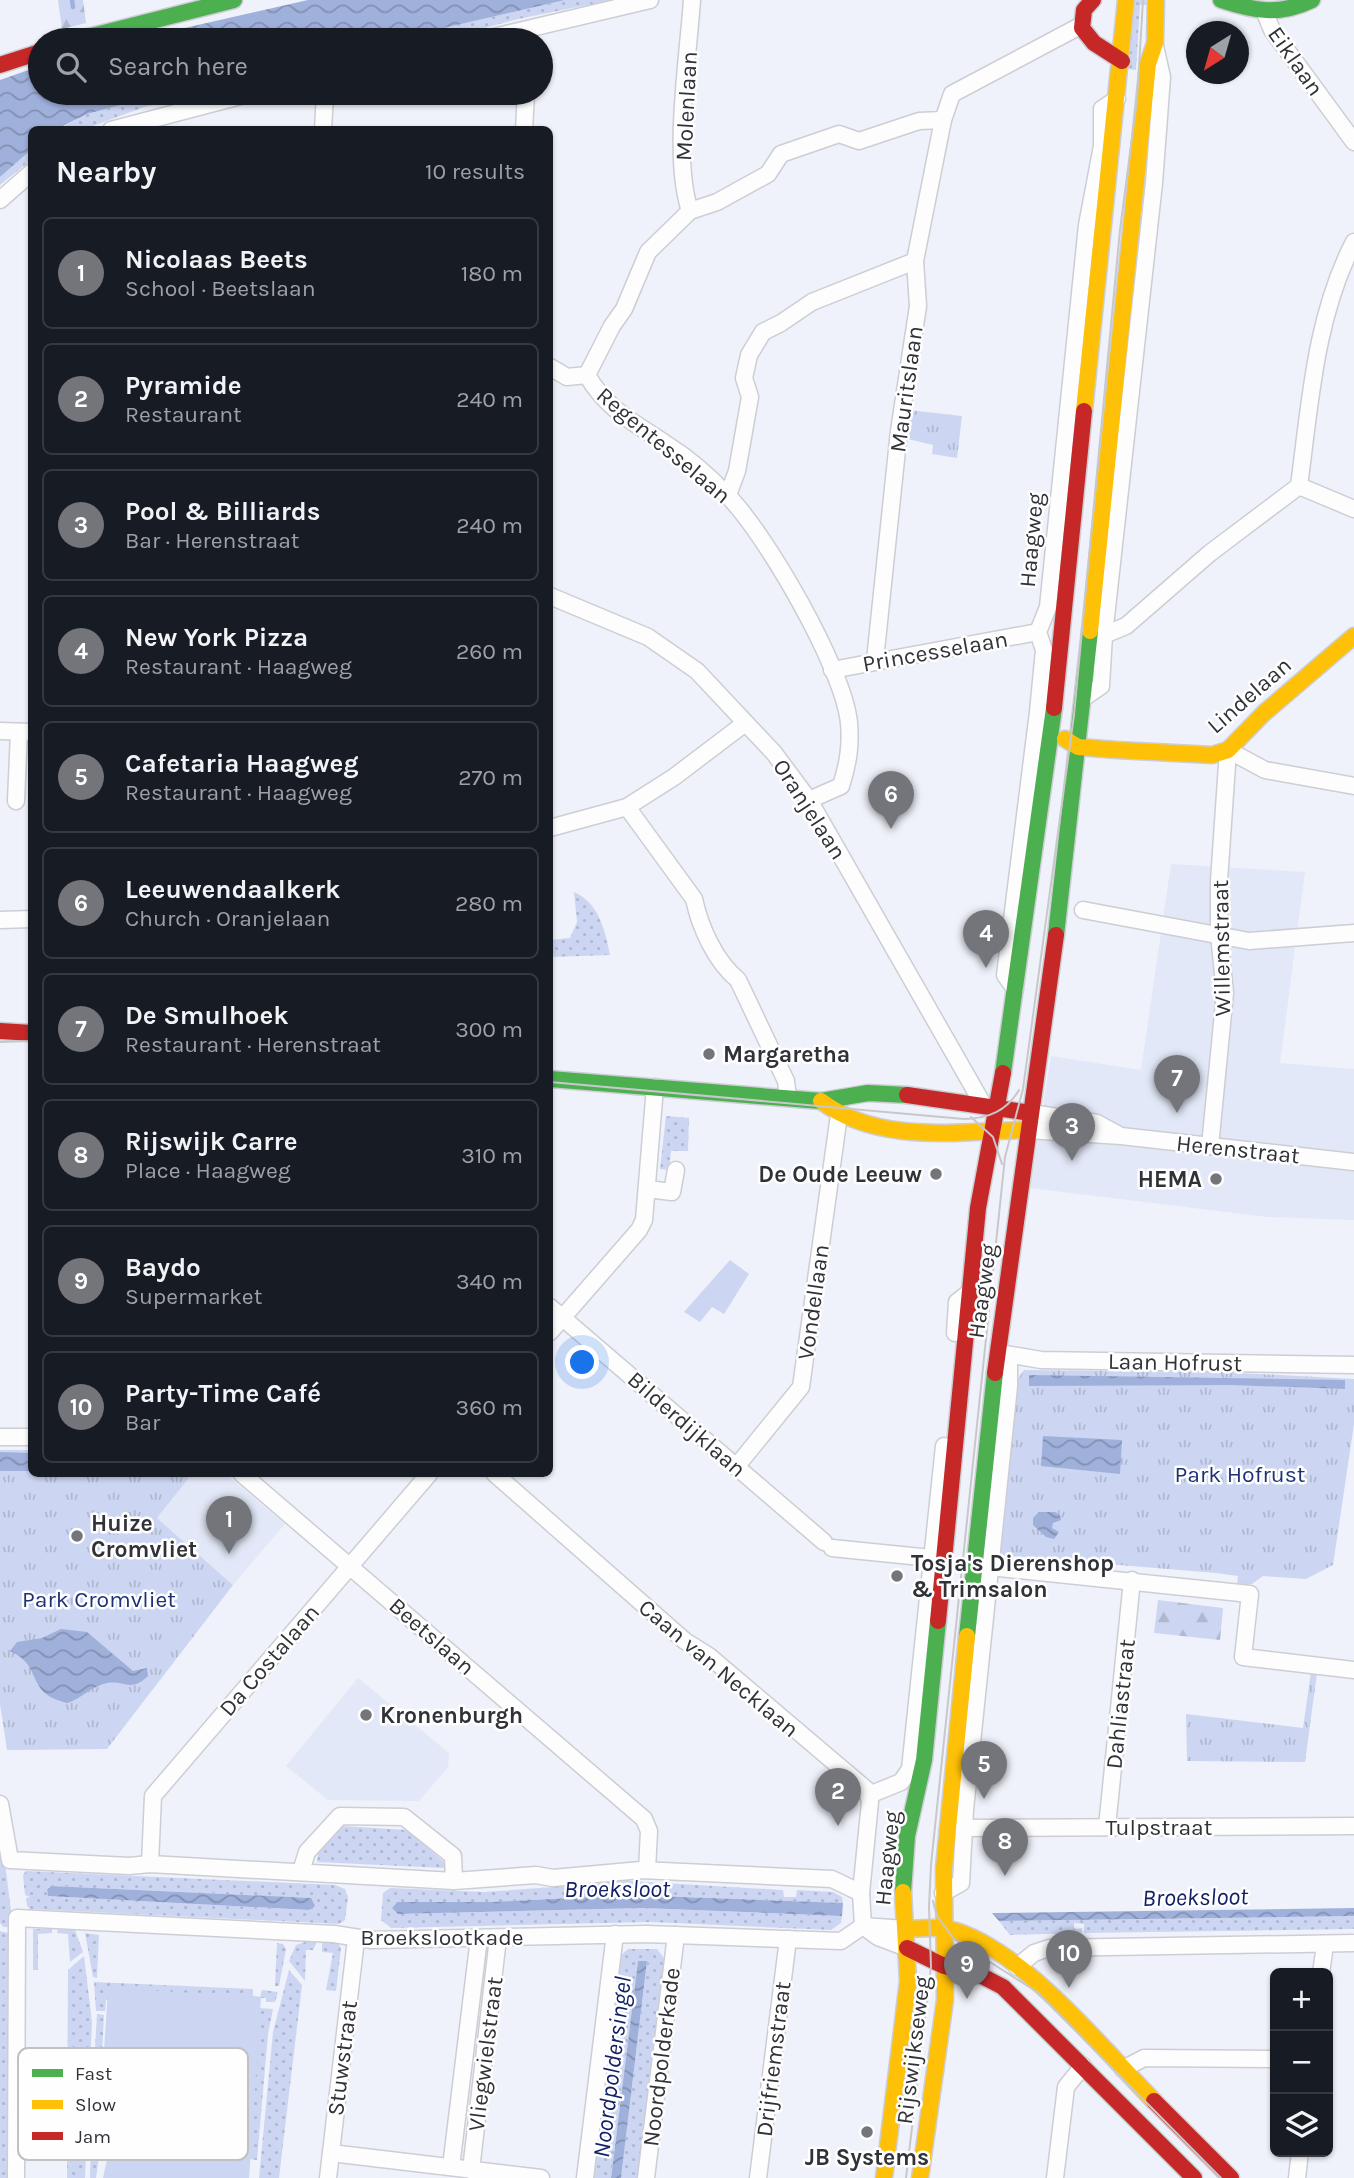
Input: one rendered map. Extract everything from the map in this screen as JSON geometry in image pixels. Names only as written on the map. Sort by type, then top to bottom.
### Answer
[{"type":"main road","points":[[123,28],[234,0]]},
{"type":"main road","points":[[1093,0],[1080,16],[1080,26],[1087,38],[1094,40],[1122,61]]},
{"type":"main road","name":"Haagweg","points":[[906,1929],[902,1901],[907,1836],[924,1760],[980,1198],[992,1130],[990,1107],[1015,989],[1048,771],[1122,61],[1126,0]]},
{"type":"main road","name":"Haagweg","points":[[944,1927],[943,1893],[1029,1122],[1085,696],[1149,64],[1154,43],[1156,0]]},
{"type":"main road","points":[[1156,19],[1168,0]]},
{"type":"main road","points":[[1221,0],[1265,13],[1291,12],[1312,0]]},
{"type":"main road","points":[[1094,40],[1125,26]]},
{"type":"main road","points":[[0,65],[28,56]]},
{"type":"main road","name":"Lindelaan","points":[[1078,747],[1212,755],[1228,750],[1264,713],[1354,636]]},
{"type":"main road","points":[[1048,771],[1062,757],[1078,747],[1051,726]]},
{"type":"main road","points":[[0,1031],[28,1033]]},
{"type":"main road","points":[[0,1045],[28,1044]]},
{"type":"main road","points":[[553,1079],[821,1101],[852,1094],[917,1096],[990,1107],[1029,1122]]},
{"type":"main road","points":[[821,1101],[839,1115],[875,1126],[955,1133],[992,1130],[1029,1122]]},
{"type":"main road","points":[[906,1929],[944,1927],[966,1934],[1017,1967],[1051,1996],[1231,2178]]},
{"type":"main road","name":"Rijswijkseweg","points":[[920,2178],[944,2010],[944,1927]]},
{"type":"main road","name":"Rijswijkseweg","points":[[884,2178],[908,1981],[906,1929]]},
{"type":"main road","points":[[907,1948],[946,1967],[978,1974],[1000,1985],[1194,2178]]},
{"type":"street","points":[[553,28],[650,0]]},
{"type":"street","name":"Molenlaan","points":[[690,211],[683,191],[681,158],[692,0]]},
{"type":"street","name":"Eiklaan","points":[[1265,13],[1272,30],[1354,142]]},
{"type":"street","name":"Mauritslaan","points":[[875,660],[899,431],[918,306],[915,261],[943,121],[952,94],[1080,26]]},
{"type":"street","name":"Haagweg","points":[[1085,696],[1101,686],[1104,635],[1154,183],[1162,77],[1154,43]]},
{"type":"street","name":"Haagweg","points":[[1015,989],[1005,975],[1044,650],[1038,632],[1048,607],[1086,238],[1102,146],[1102,109],[1118,99]]},
{"type":"street","points":[[141,126],[164,123],[217,105]]},
{"type":"street","points":[[323,126],[324,105]]},
{"type":"street","points":[[524,126],[525,105]]},
{"type":"street","points":[[587,375],[612,326],[624,309],[648,252],[690,211],[718,202],[768,174],[781,154],[839,134],[859,141],[919,121],[943,121]]},
{"type":"street","points":[[0,200],[28,176]]},
{"type":"street","points":[[1104,635],[1126,626],[1210,553],[1299,486],[1317,348],[1344,262],[1354,242]]},
{"type":"street","points":[[729,495],[737,471],[751,397],[744,378],[750,355],[763,332],[812,302],[915,261]]},
{"type":"street","name":"Regentesselaan","points":[[553,369],[567,377],[587,375],[600,397],[666,444],[729,495],[792,585],[832,670],[849,720],[850,756],[841,786],[809,800]]},
{"type":"street","points":[[1299,486],[1354,509]]},
{"type":"street","name":"Oranjelaan","points":[[553,597],[648,637],[697,671],[744,724],[774,752],[809,800],[990,1107]]},
{"type":"street","name":"Princesselaan","points":[[832,670],[1038,632]]},
{"type":"street","points":[[553,827],[627,807],[674,777],[744,724]]},
{"type":"street","points":[[0,731],[25,732],[16,801]]},
{"type":"street","points":[[1228,750],[1265,770],[1354,786]]},
{"type":"street","name":"Willemstraat","points":[[1210,1146],[1225,992],[1219,935],[1219,881],[1228,750]]},
{"type":"street","points":[[627,807],[694,900],[698,917],[726,970],[738,979],[786,1082],[788,1098]]},
{"type":"street","points":[[1083,910],[1249,941],[1354,933]]},
{"type":"street","points":[[0,920],[28,919]]},
{"type":"street","points":[[553,1329],[639,1230],[644,1220],[655,1087]]},
{"type":"street","name":"Vondellaan","points":[[736,1466],[801,1387],[839,1115]]},
{"type":"street","name":"Herenstraat","points":[[1029,1122],[1121,1136],[1354,1162]]},
{"type":"street","points":[[647,1189],[672,1192],[676,1170]]},
{"type":"street","name":"Haagweg","points":[[869,1795],[901,1783],[908,1775],[957,1302],[971,1291]]},
{"type":"street","name":"Bilderdijklaan","points":[[553,1310],[828,1545],[931,1558]]},
{"type":"street","name":"Haagweg","points":[[943,1893],[961,1883],[989,1567],[1009,1386],[1003,1354]]},
{"type":"street","name":"Laan Hofrust","points":[[1003,1354],[1041,1360],[1354,1365]]},
{"type":"street","points":[[0,1437],[28,1437]]},
{"type":"street","name":"Beetslaan","points":[[246,1477],[645,1819],[649,1831],[648,1870]]},
{"type":"street","name":"Da Costalaan","points":[[150,1864],[153,1796],[426,1477]]},
{"type":"street","name":"Caan van Necklaan","points":[[499,1477],[582,1548],[608,1575],[685,1641],[719,1665],[818,1752],[863,1786],[869,1795]]},
{"type":"street","points":[[989,1567],[1250,1594],[1243,1657],[1354,1670]]},
{"type":"street","name":"Dahliastraat","points":[[1107,1827],[1132,1580]]},
{"type":"street","points":[[869,1795],[861,1893],[863,1926],[878,1937],[907,1948]]},
{"type":"street","points":[[0,1804],[10,1860],[301,1871],[316,1875],[454,1881],[648,1870],[832,1879],[861,1893]]},
{"type":"street","points":[[301,1871],[307,1852],[340,1816],[401,1816],[453,1856],[454,1881]]},
{"type":"street","name":"Tulpstraat","points":[[964,1829],[1354,1826]]},
{"type":"street","name":"Broekslootkade","points":[[16,2178],[17,1919],[334,1934],[356,1939],[615,1934],[842,1941],[863,1926],[906,1929]]},
{"type":"street","points":[[585,2178],[615,1934]]},
{"type":"street","name":"Noordpolderkade","points":[[646,2178],[676,1935]]},
{"type":"street","name":"Vliegwielstraat","points":[[451,2167],[479,1938]]},
{"type":"street","name":"Vliegwielstraat","points":[[471,2170],[499,1938]]},
{"type":"street","name":"Stuwstraat","points":[[328,2178],[356,1939]]},
{"type":"street","name":"Drijfriemstraat","points":[[758,2178],[788,1939]]},
{"type":"street","points":[[1017,1967],[1034,1953],[1049,1948],[1354,1943]]},
{"type":"street","points":[[1322,1968],[1325,1945]]},
{"type":"street","points":[[1123,2069],[1145,2058],[1270,2059]]},
{"type":"street","points":[[1055,2178],[1066,2087],[1083,2066]]},
{"type":"street","points":[[331,2153],[541,2178]]},
{"type":"street","points":[[1297,2178],[1299,2157]]},
{"type":"shaded area","points":[[1171,864],[1305,872],[1280,1063],[1354,1069],[1354,1220],[1267,1217],[1030,1188],[1051,1056],[1141,1070]]},
{"type":"shaded area","points":[[190,1477],[230,1477],[285,1524],[233,1585],[157,1518]]},
{"type":"shaded area","name":"Kronenburgh","points":[[358,1678],[449,1753],[448,1767],[419,1801],[328,1800],[286,1766]]},
{"type":"green space","points":[[58,0],[83,0],[86,23],[62,28]]},
{"type":"green space","points":[[565,0],[612,0],[484,28],[444,28]]},
{"type":"green space","points":[[1132,0],[1150,0],[1147,5],[1140,5],[1136,70],[1126,69]]},
{"type":"green space","points":[[121,105],[153,105],[93,126],[64,126],[87,114]]},
{"type":"green space","points":[[28,153],[28,162],[0,185],[0,177]]},
{"type":"green space","points":[[908,410],[962,416],[957,458],[932,454],[933,445],[904,438]]},
{"type":"green space","points":[[574,892],[589,903],[600,918],[610,955],[553,957],[553,940],[570,938],[577,922]]},
{"type":"green space","points":[[666,1116],[689,1118],[688,1151],[671,1151],[669,1170],[660,1169]]},
{"type":"green space","points":[[730,1260],[749,1274],[724,1314],[712,1307],[700,1322],[684,1312]]},
{"type":"green space","name":"Park Hofrust","points":[[1024,1370],[1222,1372],[1354,1379],[1354,1424],[1333,1565],[1306,1579],[1263,1576],[1252,1584],[1237,1585],[1238,1576],[1216,1573],[997,1555],[1013,1386]]},
{"type":"green space","name":"Park Cromvliet","points":[[0,1450],[28,1450],[28,1477],[190,1477],[157,1518],[233,1585],[107,1749],[7,1750],[0,1704]]},
{"type":"green space","points":[[1158,1600],[1223,1608],[1220,1640],[1154,1633]]},
{"type":"green space","points":[[1311,1672],[1317,1673],[1305,1762],[1187,1761],[1186,1714],[1303,1728]]},
{"type":"green space","points":[[341,1826],[407,1830],[444,1862],[444,1868],[317,1862],[318,1854]]},
{"type":"green space","points":[[4,1855],[13,1927],[3,1927],[0,1923],[0,1856]]},
{"type":"green space","points":[[26,1871],[335,1885],[345,1889],[348,1897],[345,1920],[339,1924],[30,1909],[26,1898],[30,1897],[25,1895],[23,1875]],"holes":[[[51,1886],[310,1898],[309,1910],[48,1896],[47,1888]]]},
{"type":"green space","points":[[628,1879],[783,1890],[784,1897],[796,1897],[797,1890],[833,1892],[842,1897],[843,1903],[627,1895],[491,1902],[397,1902],[393,1906],[398,1914],[643,1908],[842,1916],[841,1923],[831,1930],[650,1922],[391,1928],[381,1920],[383,1893],[390,1888],[484,1892],[596,1884]]},
{"type":"green space","points":[[1354,1916],[1354,1929],[1084,1933],[1084,1924],[1074,1923],[1074,1929],[1082,1928],[1082,1933],[1010,1935],[999,1921]]},
{"type":"green space","points":[[33,1929],[52,1929],[52,1933],[38,1934],[38,1970],[33,1970]]},
{"type":"green space","points":[[58,1929],[75,1930],[83,1952],[70,1962],[68,1934],[57,1933]]},
{"type":"green space","points":[[0,1931],[8,1933],[7,2178],[0,2178]]},
{"type":"green space","points":[[85,1933],[99,1935],[97,1978],[93,1977]]},
{"type":"green space","points":[[317,1942],[313,1950],[306,1950],[305,1981],[289,1961],[296,1945]]},
{"type":"green space","points":[[322,1942],[338,1943],[341,1948],[336,1991],[326,1990],[333,1953],[322,1952]]},
{"type":"green space","points":[[277,1943],[283,1944],[286,1949],[279,1986],[275,1986]]},
{"type":"green space","points":[[628,1949],[657,1949],[667,1962],[667,1968],[663,1968],[637,2178],[621,2178],[647,1962],[638,1961],[611,2178],[594,2178],[621,1955]]},
{"type":"green space","points":[[84,1956],[92,2022],[91,2048],[68,2048],[68,1970]]},
{"type":"green space","points":[[289,1970],[302,1985],[279,2178],[259,2178],[273,2032]]},
{"type":"green space","points":[[94,1982],[253,1989],[253,1996],[260,1997],[262,1990],[278,1992],[275,2002],[266,2002],[266,1998],[193,1994],[106,2000],[105,2011],[96,2011]]},
{"type":"green space","points":[[108,1988],[261,1997],[249,2178],[103,2178],[107,2160],[248,2160],[248,2048],[104,2048]]},
{"type":"green space","points":[[242,2007],[273,2009],[268,2034],[257,2160],[249,2159],[248,2048],[245,2048]]},
{"type":"green space","points":[[97,2014],[104,2015],[102,2048],[95,2048]]},
{"type":"green space","points":[[67,2160],[86,2160],[85,2178],[67,2178]]},
{"type":"green space","points":[[90,2160],[99,2160],[96,2178],[90,2178]]},
{"type":"water","points":[[308,0],[565,0],[444,28],[185,28]]},
{"type":"water","points":[[28,70],[28,105],[121,105],[87,114],[63,126],[28,126],[28,153],[0,177],[0,80]]},
{"type":"water","points":[[1029,1375],[1345,1380],[1345,1389],[1231,1385],[1029,1386]]},
{"type":"water","points":[[1043,1436],[1122,1440],[1120,1474],[1041,1466]]},
{"type":"water","points":[[0,1452],[28,1453],[28,1471],[0,1471]]},
{"type":"water","points":[[1039,1512],[1055,1512],[1060,1515],[1061,1520],[1053,1523],[1052,1528],[1059,1532],[1054,1539],[1046,1537],[1033,1525],[1033,1518]]},
{"type":"water","points":[[61,1629],[87,1632],[133,1671],[147,1668],[148,1676],[132,1685],[107,1683],[68,1703],[54,1699],[40,1687],[21,1657],[10,1651],[17,1642],[42,1638]]},
{"type":"water","points":[[51,1886],[311,1898],[315,1906],[309,1910],[48,1896],[47,1889]]},
{"type":"water","points":[[627,1895],[843,1903],[842,1916],[643,1908],[398,1914],[392,1908],[397,1902],[491,1902]]},
{"type":"water","points":[[1354,1908],[1354,1916],[999,1921],[992,1913]]},
{"type":"water","points":[[638,1961],[647,1961],[621,2178],[611,2178]]},
{"type":"waterway","points":[[72,0],[73,7]]},
{"type":"tram line","points":[[906,2178],[931,1967],[931,1865],[1005,1157],[1023,1089],[1074,715],[1120,230],[1137,99],[1143,0]]},
{"type":"tram line","points":[[0,1042],[28,1041]]},
{"type":"tram line","points":[[553,1082],[964,1119],[996,1112],[1009,1103],[1019,1090]]},
{"type":"tram line","points":[[971,1117],[993,1137],[1002,1164]]},
{"type":"tram line","points":[[933,1901],[937,1916],[954,1939],[1037,1992],[1221,2178]]},
{"type":"traffic: fast","points":[[123,28],[234,0]]},
{"type":"traffic: fast","points":[[1221,0],[1266,10],[1288,8],[1312,0]]},
{"type":"traffic: fast","points":[[1056,935],[1090,631]]},
{"type":"traffic: fast","points":[[1003,1073],[1054,708]]},
{"type":"traffic: fast","points":[[553,1079],[821,1101],[868,1093],[907,1095]]},
{"type":"traffic: fast","points":[[967,1636],[995,1373]]},
{"type":"traffic: fast","points":[[903,1892],[907,1836],[924,1760],[938,1621]]},
{"type":"traffic: slow","points":[[1084,411],[1126,0]]},
{"type":"traffic: slow","points":[[1090,631],[1148,64],[1155,43],[1156,0]]},
{"type":"traffic: slow","points":[[1065,739],[1078,747],[1117,750],[1212,755],[1228,750],[1264,713],[1354,636]]},
{"type":"traffic: slow","points":[[821,1101],[844,1115],[894,1130],[947,1133],[1028,1130]]},
{"type":"traffic: slow","points":[[920,2178],[945,2000],[944,1868],[967,1636]]},
{"type":"traffic: slow","points":[[884,2178],[908,1981],[903,1892]]},
{"type":"traffic: slow","points":[[906,1929],[953,1930],[985,1944],[1011,1961],[1063,2006],[1154,2101]]},
{"type":"traffic: jam","points":[[1093,0],[1084,10],[1082,28],[1094,43],[1122,61]]},
{"type":"traffic: jam","points":[[0,65],[28,56]]},
{"type":"traffic: jam","points":[[1054,708],[1084,411]]},
{"type":"traffic: jam","points":[[995,1373],[1056,935]]},
{"type":"traffic: jam","points":[[0,1031],[28,1033]]},
{"type":"traffic: jam","points":[[938,1621],[978,1208],[1003,1073]]},
{"type":"traffic: jam","points":[[907,1095],[1031,1113]]},
{"type":"traffic: jam","points":[[907,1948],[944,1966],[978,1974],[1003,1987],[1194,2178]]},
{"type":"traffic: jam","points":[[1154,2101],[1231,2178]]},
{"type":"place","name":"Leeuwendaalkerk","points":[[891,829]]},
{"type":"place","name":"New York Pizza","points":[[986,968]]},
{"type":"place","name":"Margaretha","points":[[709,1054]]},
{"type":"place","name":"De Smulhoek","points":[[1177,1113]]},
{"type":"place","name":"Pool & Billiards","points":[[1072,1161]]},
{"type":"place","name":"De Oude Leeuw","points":[[936,1174]]},
{"type":"place","name":"HEMA","points":[[1216,1179]]},
{"type":"place","name":"Huize Cromvliet","points":[[77,1536]]},
{"type":"place","name":"Nicolaas Beets","points":[[229,1554]]},
{"type":"place","name":"Tosja's Dierenshop & Trimsalon","points":[[897,1576]]},
{"type":"place","name":"Kronenburgh","points":[[366,1715]]},
{"type":"place","name":"Cafetaria Haagweg","points":[[984,1799]]},
{"type":"place","name":"Pyramide","points":[[838,1826]]},
{"type":"place","name":"Rijswijk Carre","points":[[1005,1876]]},
{"type":"place","name":"Party-Time Café","points":[[1069,1988]]},
{"type":"place","name":"Baydo","points":[[967,1999]]},
{"type":"place","name":"JB Systems","points":[[867,2132]]},
{"type":"water label","name":"Broeksloot","points":[[617,1889]]},
{"type":"water label","name":"Broeksloot","points":[[1195,1897]]},
{"type":"water label","name":"Noordpoldersingel","points":[[612,2067]]}]
